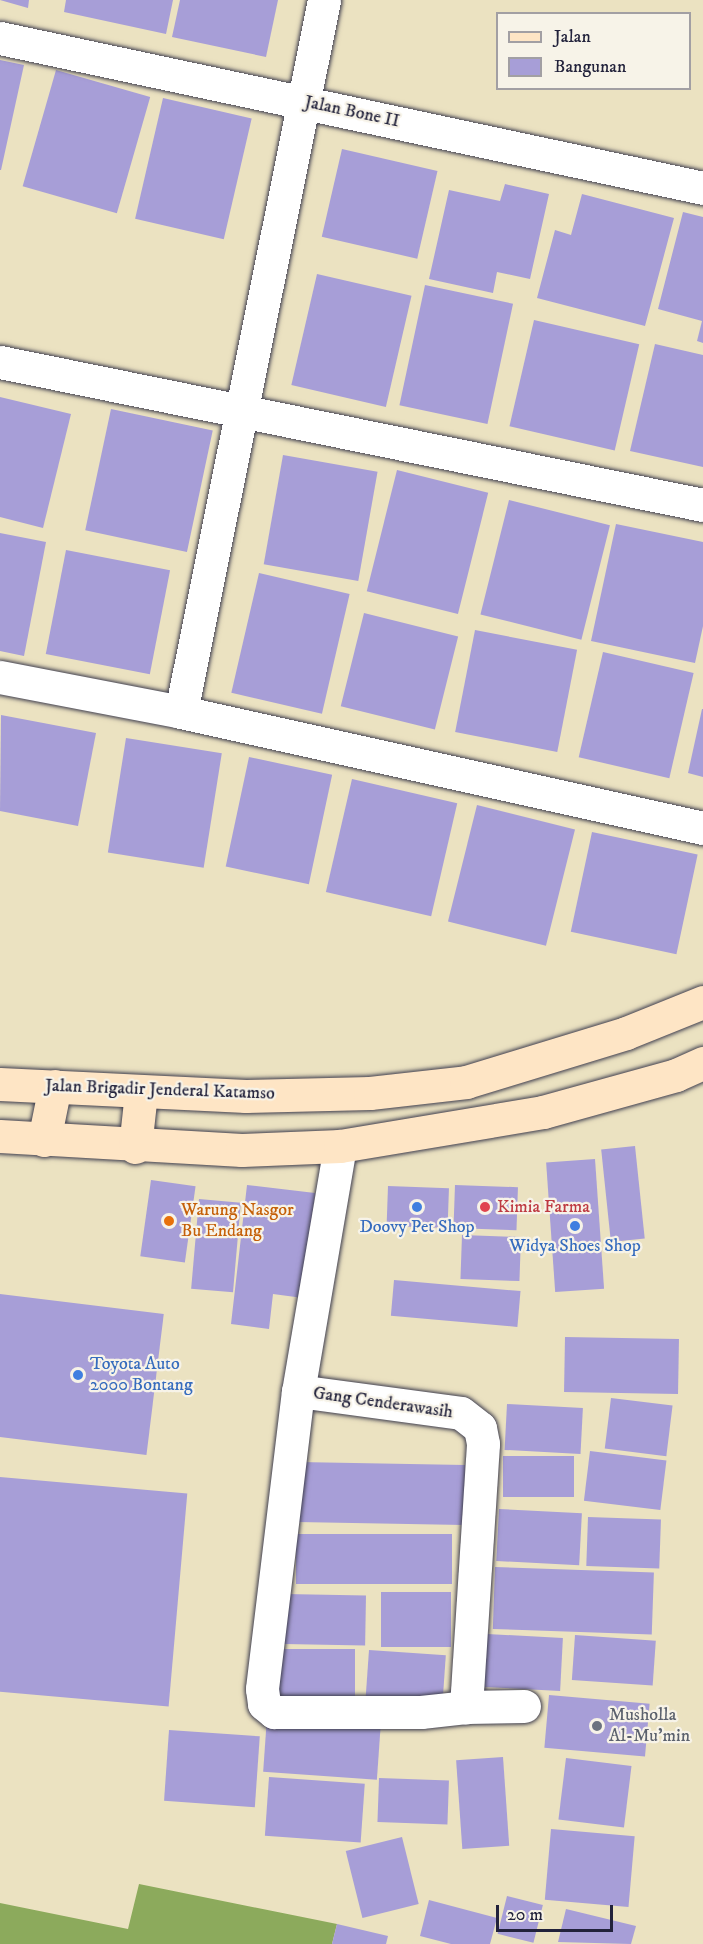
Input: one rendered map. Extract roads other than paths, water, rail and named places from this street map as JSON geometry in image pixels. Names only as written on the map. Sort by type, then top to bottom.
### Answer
[{"type":"main road","name":"Jalan Brigadir Jenderal Katamso","points":[[0,1084],[141,1093],[246,1096],[370,1093],[466,1082],[626,1033],[703,1002]]},
{"type":"main road","points":[[0,1136],[135,1147],[242,1150],[340,1146],[543,1112],[676,1075],[703,1063]]},
{"type":"main road","points":[[44,1140],[55,1086]]},
{"type":"main road","points":[[135,1147],[141,1093]]},
{"type":"street","points":[[181,712],[324,0]]},
{"type":"street","name":"Jalan Bone II","points":[[0,38],[703,188]]},
{"type":"street","points":[[0,362],[703,505]]},
{"type":"street","points":[[0,677],[181,712],[703,828]]},
{"type":"street","name":"Gang Cenderawasih","points":[[340,1146],[298,1391],[461,1413],[480,1428],[483,1444],[466,1707]]},
{"type":"street","points":[[298,1391],[262,1689],[264,1704],[274,1712],[421,1712],[466,1707],[524,1706]]},
{"type":"place","name":"Doovy Pet Shop","points":[[417,1207]]},
{"type":"place","name":"Kimia Farma","points":[[485,1207]]},
{"type":"place","name":"Warung Nasgor Bu Endang","points":[[169,1221]]},
{"type":"place","name":"Widya Shoes Shop","points":[[575,1226]]},
{"type":"place","name":"Toyota Auto 2000 Bontang","points":[[78,1375]]},
{"type":"place","name":"Musholla Al-Mu'min","points":[[597,1726]]}]
